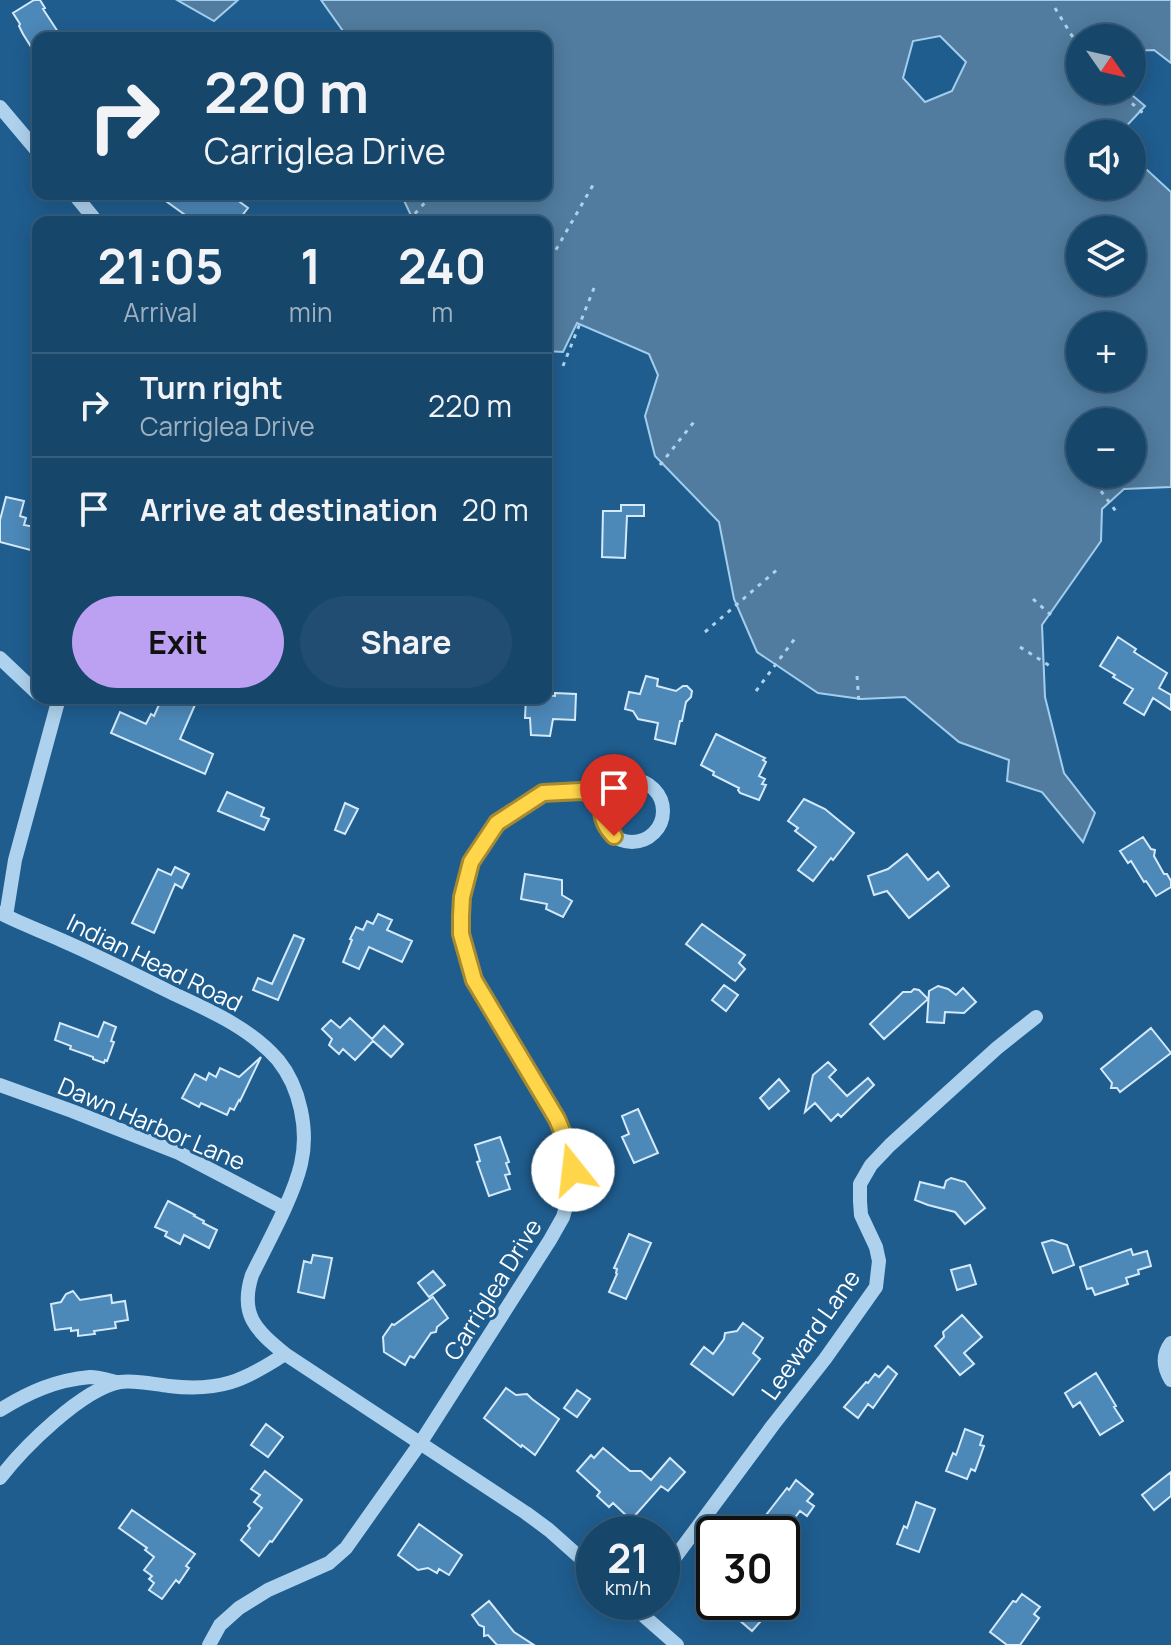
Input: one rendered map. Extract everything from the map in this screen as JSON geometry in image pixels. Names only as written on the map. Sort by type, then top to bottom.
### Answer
[{"type":"street","points":[[0,107],[32,145]]},
{"type":"street","points":[[79,200],[92,216]]},
{"type":"street","points":[[0,658],[32,688]]},
{"type":"street","name":"Indian Head Road","points":[[57,704],[3,914],[218,1015],[259,1042],[279,1061],[298,1099],[302,1116],[302,1162],[248,1287],[251,1318],[260,1334],[285,1354],[526,1513],[576,1554]]},
{"type":"street","points":[[638,780],[651,786],[660,796],[663,810],[661,824],[653,835],[641,841],[626,842],[614,836],[605,826],[601,812],[604,799],[612,787],[624,781],[638,780]]},
{"type":"street","name":"Carriglea Drive","points":[[209,1645],[220,1625],[239,1608],[268,1590],[329,1563],[346,1548],[421,1442],[563,1217],[573,1170],[569,1148],[557,1119],[474,980],[461,934],[462,897],[471,862],[497,823],[543,793],[581,791],[597,794],[604,799]]},
{"type":"street","name":"Leeward Lane","points":[[680,1551],[876,1287],[879,1261],[861,1215],[860,1201],[860,1184],[871,1165],[997,1048],[1036,1017]]},
{"type":"street","name":"Dawn Harbor Lane","points":[[0,1085],[179,1153],[284,1208]]},
{"type":"street","points":[[1171,1343],[1164,1356],[1171,1380]]},
{"type":"street","points":[[0,1478],[17,1456],[99,1389],[142,1381],[172,1386],[223,1385],[238,1381],[285,1354]]},
{"type":"street","points":[[0,1410],[26,1394],[49,1385],[93,1377],[119,1383]]},
{"type":"street","points":[[651,1620],[677,1645]]},
{"type":"path","points":[[1055,8],[1066,26]]},
{"type":"path","points":[[405,32],[409,30]]},
{"type":"path","points":[[1133,104],[1144,114]]},
{"type":"path","points":[[552,257],[593,185]]},
{"type":"path","points":[[413,216],[427,200]]},
{"type":"path","points":[[563,366],[594,288]]},
{"type":"path","points":[[660,465],[697,418]]},
{"type":"path","points":[[1099,488],[1118,514]]},
{"type":"path","points":[[705,632],[779,568]]},
{"type":"path","points":[[1033,599],[1051,615]]},
{"type":"path","points":[[756,691],[796,637]]},
{"type":"path","points":[[1020,647],[1050,666]]},
{"type":"path","points":[[857,676],[859,703]]},
{"type":"water","points":[[177,0],[238,0],[214,21]]},
{"type":"water","points":[[321,0],[1171,0],[1171,63],[1154,50],[1146,50],[1146,24],[1066,24],[1066,104],[1145,106],[1132,120],[1066,120],[1066,200],[1146,200],[1146,169],[1171,192],[1171,487],[1124,489],[1102,509],[1101,541],[1042,625],[1045,697],[1064,773],[1095,813],[1083,842],[1042,792],[1007,781],[1009,760],[959,742],[905,697],[861,699],[818,693],[757,652],[734,599],[719,522],[655,456],[645,416],[658,375],[649,354],[577,323],[563,352],[552,351],[552,216],[411,216],[404,200],[552,200],[552,32],[344,32]],"holes":[[[940,36],[966,62],[952,91],[925,102],[903,78],[913,41]]]},
{"type":"building","points":[[34,0],[40,0],[58,32],[32,32],[32,48],[13,13]]},
{"type":"building","points":[[164,200],[237,200],[248,208],[242,216],[187,216]]},
{"type":"building","points":[[6,497],[24,501],[20,516],[26,518],[24,525],[32,526],[32,550],[0,542],[0,520]]},
{"type":"building","points":[[621,505],[644,505],[644,516],[627,516],[625,558],[602,557],[603,511],[621,511]]},
{"type":"building","points":[[1118,637],[1136,649],[1134,652],[1167,673],[1159,688],[1171,695],[1171,710],[1153,698],[1144,715],[1124,703],[1133,689],[1100,666]]},
{"type":"building","points":[[646,676],[658,679],[657,686],[676,691],[687,686],[692,691],[675,744],[655,739],[658,723],[638,719],[633,711],[625,709],[629,692],[640,694]]},
{"type":"building","points":[[555,693],[576,694],[575,720],[553,719],[550,736],[531,735],[530,718],[525,718],[526,704],[552,704],[552,696]]},
{"type":"building","points":[[159,704],[195,704],[180,739],[213,754],[205,774],[111,733],[120,712],[146,724],[151,714],[154,716]]},
{"type":"building","points":[[716,734],[765,758],[759,776],[765,779],[762,784],[766,785],[759,800],[740,793],[739,788],[701,765]]},
{"type":"building","points":[[227,792],[264,808],[261,816],[269,819],[264,830],[218,811]]},
{"type":"building","points":[[804,799],[825,809],[854,833],[813,881],[798,870],[816,847],[795,831],[798,828],[788,821]]},
{"type":"building","points":[[345,803],[358,809],[345,834],[335,830]]},
{"type":"building","points":[[1143,837],[1155,850],[1154,856],[1171,881],[1171,887],[1156,896],[1120,851]]},
{"type":"building","points":[[907,854],[928,880],[938,872],[949,886],[909,918],[887,891],[874,895],[868,876],[888,869]]},
{"type":"building","points":[[175,867],[189,874],[182,888],[175,884],[154,933],[132,923],[158,869],[171,875]]},
{"type":"building","points":[[525,874],[562,880],[562,895],[572,901],[563,917],[546,909],[547,904],[521,899]]},
{"type":"building","points":[[378,914],[392,920],[387,930],[412,941],[402,962],[369,947],[359,969],[343,962],[356,927],[363,930],[367,921],[373,924]]},
{"type":"building","points":[[702,924],[745,955],[739,963],[745,969],[735,981],[686,944]]},
{"type":"building","points":[[294,935],[304,939],[278,1000],[253,990],[258,978],[272,984]]},
{"type":"building","points":[[724,985],[738,995],[726,1011],[712,1000]]},
{"type":"building","points":[[938,986],[956,995],[963,988],[976,1002],[964,1013],[945,1012],[944,1023],[927,1022],[929,991]]},
{"type":"building","points":[[914,989],[928,999],[884,1039],[870,1024],[903,992]]},
{"type":"building","points":[[350,1018],[372,1039],[384,1026],[403,1044],[391,1057],[373,1041],[355,1060],[343,1049],[339,1054],[329,1045],[332,1039],[322,1029],[331,1020],[340,1028]]},
{"type":"building","points":[[104,1022],[116,1027],[111,1041],[114,1042],[104,1063],[55,1040],[60,1023],[98,1037]]},
{"type":"building","points":[[1151,1028],[1171,1053],[1120,1092],[1117,1088],[1111,1088],[1112,1083],[1101,1069]]},
{"type":"building","points":[[261,1057],[240,1101],[234,1110],[230,1108],[227,1115],[201,1103],[199,1107],[182,1098],[195,1074],[206,1080],[209,1073],[216,1077],[220,1068],[239,1077]]},
{"type":"building","points":[[828,1062],[836,1070],[829,1077],[847,1096],[868,1078],[874,1085],[841,1117],[838,1114],[831,1121],[815,1103],[805,1112],[813,1075]]},
{"type":"building","points":[[779,1079],[789,1091],[769,1109],[760,1098]]},
{"type":"building","points":[[638,1109],[658,1153],[634,1163],[622,1137],[629,1134],[622,1116]]},
{"type":"building","points":[[500,1137],[509,1162],[506,1163],[510,1174],[505,1175],[510,1189],[489,1196],[477,1162],[480,1161],[475,1145]]},
{"type":"building","points":[[951,1178],[965,1182],[985,1208],[965,1224],[955,1212],[915,1200],[920,1182],[944,1188]]},
{"type":"building","points":[[168,1201],[217,1230],[209,1248],[184,1235],[180,1244],[165,1236],[167,1232],[155,1227]]},
{"type":"building","points":[[629,1234],[651,1243],[626,1299],[609,1292],[617,1274],[614,1268]]},
{"type":"building","points":[[1052,1240],[1067,1245],[1074,1265],[1053,1273],[1042,1243]]},
{"type":"building","points":[[1131,1249],[1133,1255],[1147,1251],[1151,1266],[1126,1278],[1128,1284],[1095,1295],[1092,1288],[1087,1289],[1080,1267]]},
{"type":"building","points":[[313,1255],[332,1258],[324,1298],[298,1292],[304,1261],[311,1263]]},
{"type":"building","points":[[970,1265],[976,1284],[957,1290],[951,1270]]},
{"type":"building","points":[[433,1271],[445,1285],[429,1297],[418,1283]]},
{"type":"building","points":[[73,1291],[80,1300],[111,1295],[112,1303],[125,1301],[128,1320],[115,1322],[116,1328],[94,1331],[95,1334],[78,1336],[78,1330],[71,1331],[71,1328],[55,1330],[51,1304],[61,1302],[66,1294]]},
{"type":"building","points":[[433,1297],[448,1318],[437,1327],[436,1332],[431,1333],[414,1358],[410,1356],[405,1365],[384,1352],[383,1337],[392,1324]]},
{"type":"building","points":[[962,1315],[982,1337],[964,1353],[974,1364],[960,1375],[935,1346],[944,1337],[943,1332]]},
{"type":"building","points":[[743,1323],[763,1338],[753,1353],[760,1359],[733,1395],[691,1364],[704,1347],[713,1354],[725,1333],[737,1331]]},
{"type":"building","points":[[888,1366],[897,1374],[873,1408],[868,1404],[858,1418],[844,1407],[866,1382],[875,1374],[879,1377]]},
{"type":"building","points":[[1096,1373],[1123,1421],[1100,1435],[1080,1402],[1073,1407],[1065,1393]]},
{"type":"building","points":[[506,1388],[516,1395],[527,1394],[559,1419],[535,1455],[484,1418]]},
{"type":"building","points":[[577,1390],[590,1399],[577,1417],[564,1408]]},
{"type":"building","points":[[266,1424],[283,1437],[268,1457],[251,1445]]},
{"type":"building","points":[[965,1429],[983,1436],[980,1445],[984,1446],[975,1471],[971,1469],[967,1479],[946,1471],[953,1453],[956,1455]]},
{"type":"building","points":[[603,1448],[630,1471],[641,1471],[651,1480],[670,1458],[685,1472],[668,1491],[661,1486],[635,1516],[627,1516],[613,1503],[609,1507],[597,1496],[600,1492],[577,1471],[591,1455],[594,1458]]},
{"type":"building","points":[[265,1471],[302,1500],[259,1556],[241,1540],[262,1508],[254,1502],[260,1495],[251,1489]]},
{"type":"building","points":[[1171,1472],[1171,1496],[1154,1510],[1142,1495]]},
{"type":"building","points":[[796,1480],[813,1494],[807,1501],[814,1506],[807,1516],[800,1511],[796,1516],[766,1515],[787,1488],[789,1490]]},
{"type":"building","points":[[916,1502],[935,1509],[919,1552],[897,1544],[904,1526],[907,1528]]},
{"type":"building","points":[[132,1510],[195,1554],[179,1583],[176,1580],[162,1599],[149,1590],[154,1583],[149,1579],[152,1576],[144,1570],[154,1557],[145,1550],[147,1548],[119,1528]]},
{"type":"building","points":[[419,1524],[462,1555],[449,1575],[439,1569],[437,1573],[428,1568],[418,1570],[398,1555]]},
{"type":"building","points":[[1022,1594],[1040,1607],[1034,1614],[1039,1618],[1020,1645],[1007,1645],[990,1632]]},
{"type":"building","points":[[489,1601],[514,1632],[534,1645],[497,1645],[488,1635],[484,1636],[484,1627],[472,1615]]},
{"type":"building","points":[[739,1620],[762,1620],[752,1631]]},
{"type":"route","points":[[573,1170],[569,1148],[557,1119],[474,980],[461,934],[462,897],[471,862],[497,823],[543,793],[581,791],[597,794],[604,799],[601,812],[605,826],[614,836]]}]
